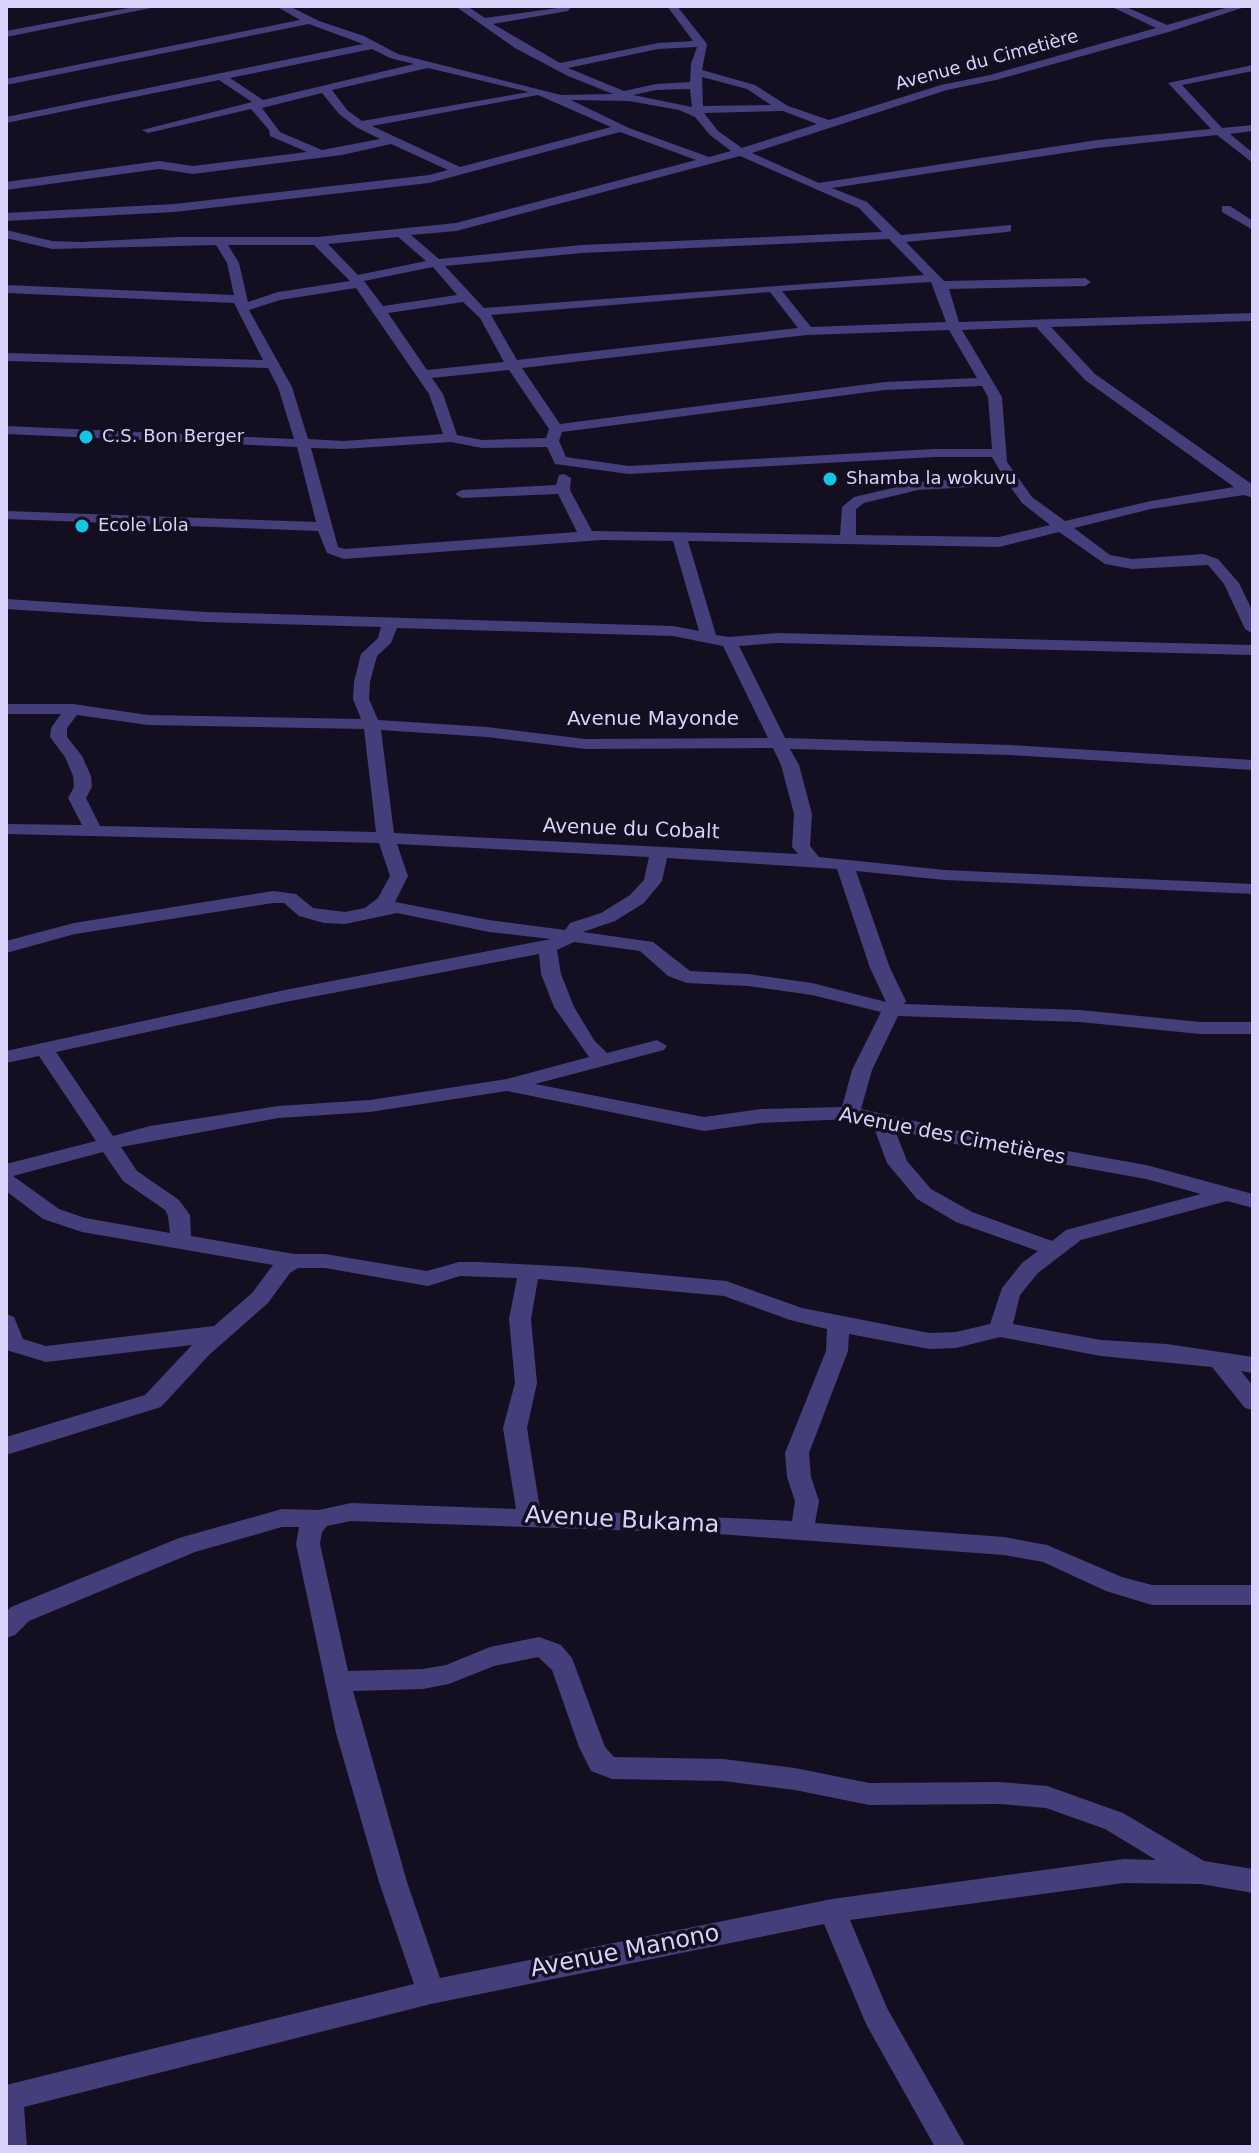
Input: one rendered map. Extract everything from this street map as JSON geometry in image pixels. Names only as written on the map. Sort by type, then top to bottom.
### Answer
[{"type":"street","points":[[6,34],[156,6]]},
{"type":"street","points":[[281,6],[309,21],[425,65],[549,94],[622,128],[709,161]]},
{"type":"street","points":[[460,6],[519,46],[618,95],[656,87],[698,85]]},
{"type":"street","points":[[672,6],[702,44],[697,72],[698,112],[718,137],[742,152],[863,205],[938,281],[953,325],[988,382],[997,412],[996,453],[1027,500],[1062,529],[1112,562],[1212,561],[1231,583],[1253,629]]},
{"type":"street","points":[[1115,6],[1168,29]]},
{"type":"street","points":[[483,22],[570,7]]},
{"type":"street","points":[[1239,7],[1252,20]]},
{"type":"street","name":"Avenue du Cimetière","points":[[176,225],[222,242],[317,241],[467,225],[742,152],[913,100],[945,87],[992,78],[1239,7]]},
{"type":"street","points":[[6,82],[309,21]]},
{"type":"street","points":[[561,66],[658,46],[702,44]]},
{"type":"street","points":[[6,120],[374,45]]},
{"type":"street","points":[[148,130],[425,65]]},
{"type":"street","points":[[1253,68],[1174,82],[1219,131],[1253,159]]},
{"type":"street","points":[[697,72],[751,87],[784,108],[828,124]]},
{"type":"street","points":[[222,77],[259,106],[275,130],[274,134],[319,153]]},
{"type":"street","points":[[325,89],[343,112],[360,125],[461,172]]},
{"type":"street","points":[[360,125],[549,94],[618,95],[698,112],[737,107],[784,108]]},
{"type":"street","points":[[737,107],[767,98]]},
{"type":"street","points":[[6,234],[70,246],[461,172],[622,128]]},
{"type":"street","points":[[820,186],[1082,146],[1253,128]]},
{"type":"street","points":[[6,186],[159,165],[193,170],[391,140]]},
{"type":"street","points":[[665,144],[673,159],[668,172]]},
{"type":"street","points":[[1226,209],[1253,226]]},
{"type":"street","points":[[6,217],[176,225]]},
{"type":"street","points":[[6,289],[240,304],[436,263],[669,243],[897,237],[1007,228]]},
{"type":"street","points":[[399,231],[436,263],[480,312],[554,435],[558,459],[652,470],[881,455],[996,453]]},
{"type":"street","points":[[317,241],[357,281],[380,310],[436,394],[451,438]]},
{"type":"street","points":[[222,242],[233,263],[240,304],[253,325],[269,364],[285,387],[332,550],[344,554],[587,536],[680,539],[848,537],[990,543],[1062,529],[1151,505],[1251,491]]},
{"type":"street","points":[[480,312],[773,288],[938,281],[1085,282]]},
{"type":"street","points":[[773,288],[807,331]]},
{"type":"street","points":[[380,310],[466,298]]},
{"type":"street","points":[[423,375],[807,331],[1253,317]]},
{"type":"street","points":[[1040,323],[1090,377],[1251,491]]},
{"type":"street","points":[[6,357],[269,364]]},
{"type":"street","points":[[6,430],[384,444],[451,438],[511,445],[554,435],[885,386],[988,382]]},
{"type":"street","points":[[567,462],[563,489],[587,536]]},
{"type":"street","points":[[848,537],[849,507],[859,500],[918,486],[1011,480]]},
{"type":"street","points":[[462,494],[563,489]]},
{"type":"street","points":[[6,515],[324,527]]},
{"type":"street","points":[[680,539],[709,638]]},
{"type":"street","points":[[6,604],[176,616],[673,631],[729,642],[778,638],[1253,650]]},
{"type":"street","points":[[368,914],[386,901],[398,884],[399,876],[386,838],[372,725],[361,699],[364,668],[369,654],[385,640],[391,621]]},
{"type":"street","points":[[729,642],[751,681],[776,743],[790,765],[803,814],[801,847],[813,861]]},
{"type":"street","name":"Avenue Mayonde","points":[[6,709],[73,709],[148,720],[372,725],[487,732],[585,744],[776,743],[1037,751],[1253,765]]},
{"type":"street","points":[[73,709],[59,728],[58,737],[73,756],[82,776],[83,787],[77,798],[94,831]]},
{"type":"street","name":"Avenue du Cobalt","points":[[6,829],[386,838],[813,861],[1030,880],[1253,889]]},
{"type":"street","points":[[6,1057],[285,996],[547,947],[571,934],[577,927],[608,917],[637,899],[653,881],[659,853]]},
{"type":"street","points":[[845,866],[880,968],[895,992],[895,1010],[862,1070],[850,1113]]},
{"type":"street","points":[[6,947],[74,929],[273,897],[289,898],[306,912],[324,917],[368,914],[397,907],[489,926],[571,934],[646,946],[675,972],[687,977],[748,980],[812,989],[895,1010],[1080,1016],[1200,1028],[1253,1028]]},
{"type":"street","points":[[547,947],[551,974],[564,1007],[587,1044],[603,1060]]},
{"type":"street","points":[[6,1171],[150,1133],[278,1112],[382,1105],[507,1085],[657,1046]]},
{"type":"street","points":[[44,1049],[130,1176],[172,1205],[179,1215],[181,1244]]},
{"type":"street","name":"Avenue des Cimetières","points":[[507,1085],[704,1124],[761,1116],[850,1113],[1011,1149],[1146,1172],[1253,1201]]},
{"type":"street","points":[[882,1121],[897,1163],[924,1194],[964,1217],[1054,1249]]},
{"type":"street","points":[[6,1181],[61,1218],[181,1244],[294,1261],[325,1261],[428,1279],[459,1269],[726,1289],[771,1307],[838,1324],[929,1341],[956,1340],[1000,1329],[1101,1348],[1167,1352],[1253,1365]]},
{"type":"street","points":[[1000,1329],[1010,1293],[1030,1268],[1074,1235],[1098,1226],[1223,1195]]},
{"type":"street","points":[[6,1446],[153,1401],[217,1334],[250,1307],[282,1268],[294,1261]]},
{"type":"street","points":[[529,1272],[520,1319],[526,1383],[515,1428],[529,1516]]},
{"type":"street","points":[[6,1322],[14,1344],[46,1354],[217,1334]]},
{"type":"street","points":[[802,1530],[807,1501],[799,1477],[797,1453],[837,1351],[838,1324]]},
{"type":"street","points":[[1220,1361],[1253,1402]]},
{"type":"street","name":"Avenue Bukama","points":[[6,1628],[20,1614],[188,1545],[282,1518],[319,1519],[351,1512],[529,1516],[802,1530],[1004,1546],[1047,1554],[1115,1584],[1152,1595],[1253,1595]]},
{"type":"street","points":[[319,1519],[310,1529],[308,1544],[337,1681],[389,1867],[431,1992]]},
{"type":"street","points":[[337,1681],[423,1679],[449,1674],[490,1657],[539,1647],[552,1652],[563,1665],[592,1747],[600,1763],[612,1768],[723,1770],[809,1781],[869,1794],[1000,1793],[1047,1797],[1114,1821],[1201,1872]]},
{"type":"street","name":"Avenue Manono","points":[[8,2098],[431,1992],[832,1911],[1124,1871],[1201,1872],[1253,1881]]},
{"type":"street","points":[[832,1911],[876,2015],[907,2075],[951,2147]]},
{"type":"street","points":[[8,2098],[12,2147]]},
{"type":"place","name":"C.S. Bon Berger","points":[[86,437]]},
{"type":"place","name":"Shamba la wokuvu","points":[[830,479]]},
{"type":"place","name":"Ecole Lola","points":[[82,526]]}]
